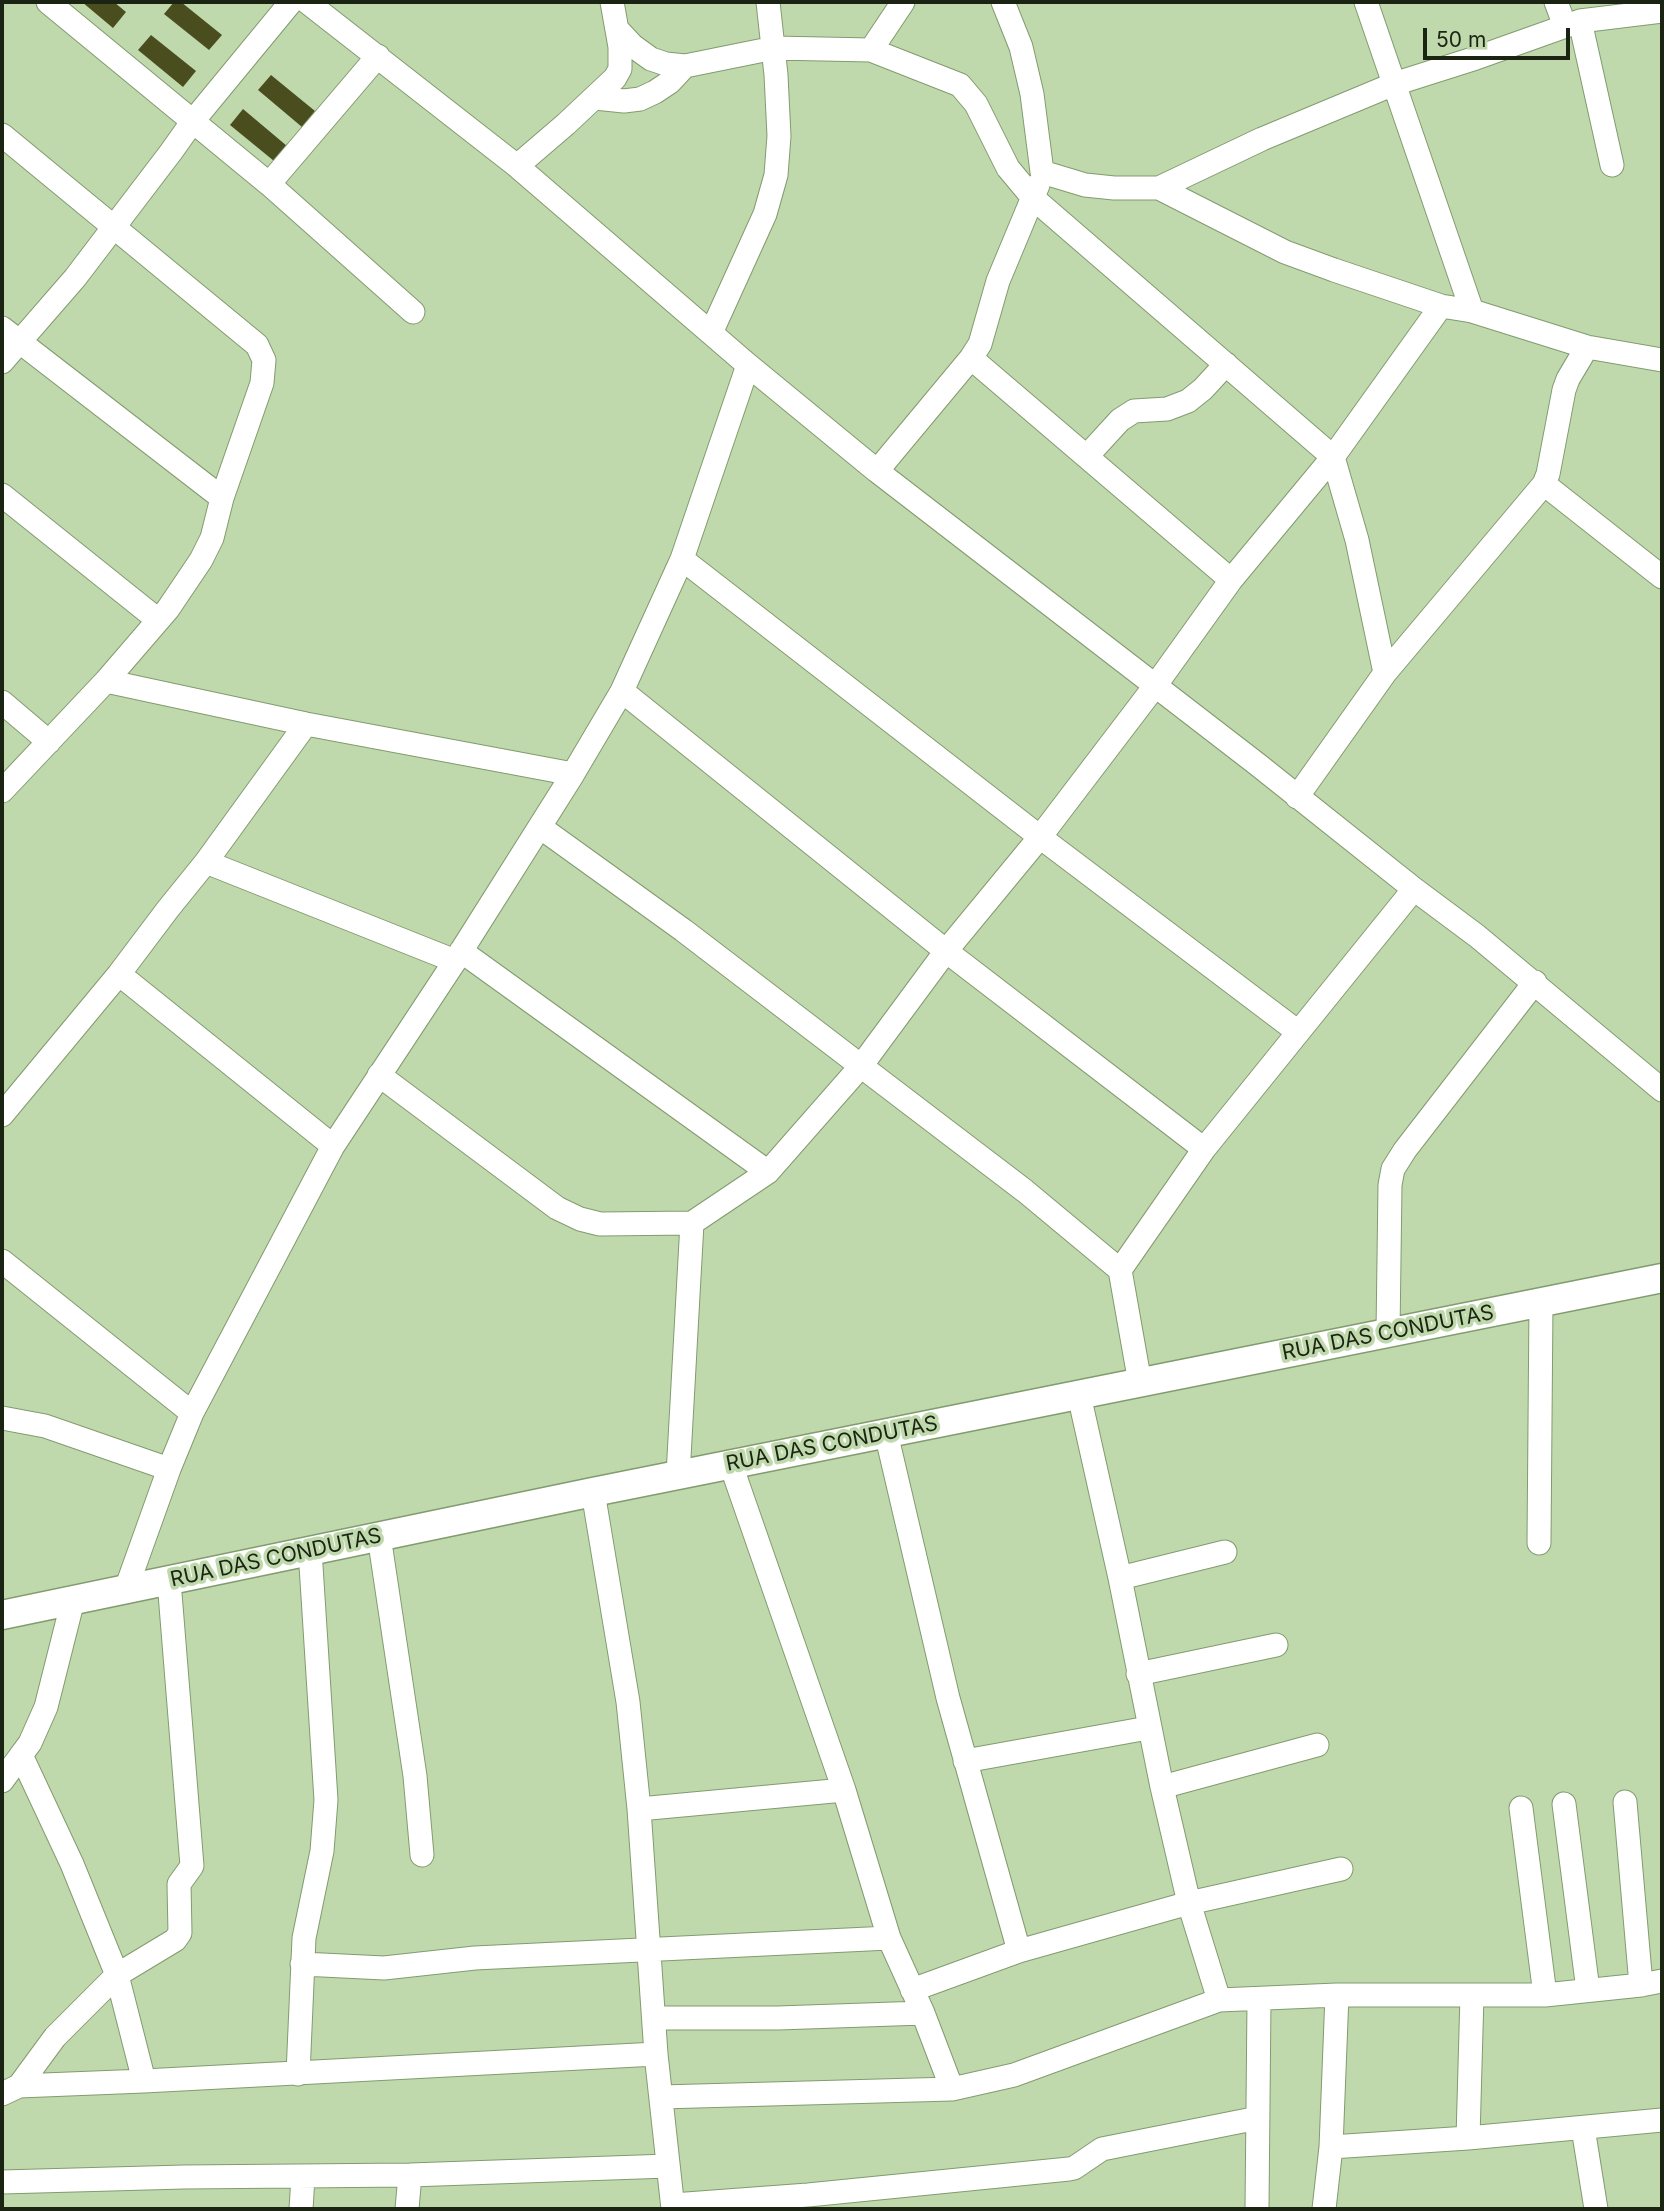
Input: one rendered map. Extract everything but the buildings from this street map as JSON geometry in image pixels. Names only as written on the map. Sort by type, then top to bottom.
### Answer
[{"type":"street","points":[[48,2],[269,184],[413,312]]},
{"type":"street","points":[[2,362],[10,335],[75,278],[193,121],[291,2]]},
{"type":"street","points":[[307,2],[517,166],[748,365],[877,471],[1477,936],[1662,1090]]},
{"type":"street","points":[[517,166],[615,78],[620,69],[618,30],[612,2]]},
{"type":"street","points":[[711,333],[765,214],[776,175],[779,136],[774,48],[768,2]]},
{"type":"street","points":[[871,50],[903,2]]},
{"type":"street","points":[[877,471],[980,344],[998,281],[1042,172],[1032,94],[1021,47],[1003,2]]},
{"type":"street","points":[[1366,2],[1472,311]]},
{"type":"street","points":[[1556,2],[1573,23],[1612,165]]},
{"type":"street","points":[[1042,172],[1085,185],[1159,188],[1262,139],[1394,84],[1573,23],[1662,11]]},
{"type":"street","points":[[618,30],[650,59],[685,66],[774,48],[871,50],[960,85],[976,104],[1008,168],[1033,198],[1333,457],[1357,540],[1385,673]]},
{"type":"street","points":[[269,184],[378,57]]},
{"type":"street","points":[[595,98],[624,101],[640,99],[670,82],[685,66]]},
{"type":"street","points":[[2,135],[257,345],[264,360],[262,383],[222,498],[212,538],[201,560],[158,621],[106,681],[2,791]]},
{"type":"street","points":[[1159,188],[1285,252],[1441,306],[1472,311],[1587,347],[1662,360]]},
{"type":"street","points":[[379,1075],[557,1208],[580,1219],[600,1224],[692,1223],[768,1172],[862,1066],[946,951],[1040,837],[1155,686],[1231,580],[1333,457],[1441,306]]},
{"type":"street","points":[[10,335],[222,498]]},
{"type":"street","points":[[1297,797],[1385,673],[1544,484],[1564,390],[1587,347]]},
{"type":"street","points":[[971,358],[1231,580]]},
{"type":"street","points":[[1087,456],[1120,420],[1134,411],[1167,409],[1188,401],[1226,364]]},
{"type":"street","points":[[126,1589],[192,1413],[333,1146],[540,827],[622,691],[682,559],[748,365]]},
{"type":"street","points":[[1544,484],[1662,578]]},
{"type":"street","points":[[2,495],[158,621]]},
{"type":"street","points":[[682,559],[1040,837],[1298,1032]]},
{"type":"street","points":[[106,681],[306,724],[573,774]]},
{"type":"street","points":[[622,691],[946,951],[1204,1149]]},
{"type":"street","points":[[2,702],[49,742]]},
{"type":"street","points":[[2,1115],[119,974],[206,862],[306,724]]},
{"type":"street","points":[[540,827],[683,930],[862,1066],[1025,1191],[1121,1270],[1140,1383]]},
{"type":"street","points":[[206,862],[458,956],[768,1172]]},
{"type":"street","points":[[1121,1270],[1204,1149],[1414,889]]},
{"type":"street","points":[[119,974],[333,1146]]},
{"type":"street","points":[[1388,1333],[1390,1185],[1393,1169],[1535,982]]},
{"type":"street","points":[[678,1475],[692,1223]]},
{"type":"street","points":[[2,1261],[192,1413]]},
{"type":"street","name":"RUA DAS CONDUTAS","points":[[2,1615],[593,1492],[1662,1278]]},
{"type":"street","points":[[1539,1543],[1541,1302]]},
{"type":"street","points":[[1079,1395],[1120,1578],[1162,1787],[1189,1903],[1219,2000]]},
{"type":"street","points":[[2,1418],[45,1426],[169,1469]]},
{"type":"street","points":[[887,1433],[945,1684],[1019,1951]]},
{"type":"street","points":[[731,1465],[844,1790],[889,1938],[923,2013],[952,2089]]},
{"type":"street","points":[[593,1492],[628,1702],[639,1809],[656,2054],[673,2207],[1069,2169],[1102,2149],[1258,2118]]},
{"type":"street","points":[[379,1536],[415,1776],[422,1855]]},
{"type":"street","points":[[298,2074],[304,1938],[322,1851],[326,1800],[310,1550]]},
{"type":"street","points":[[1120,1578],[1226,1552]]},
{"type":"street","points":[[10,2090],[55,2037],[117,1975],[178,1937],[180,1933],[179,1884],[192,1866],[169,1581]]},
{"type":"street","points":[[2,1781],[30,1743],[46,1707],[73,1600]]},
{"type":"street","points":[[1138,1674],[1276,1645]]},
{"type":"street","points":[[965,1761],[1149,1728]]},
{"type":"street","points":[[1162,1787],[1317,1745]]},
{"type":"street","points":[[21,1755],[72,1864],[117,1975],[145,2081]]},
{"type":"street","points":[[639,1809],[844,1790]]},
{"type":"street","points":[[661,2097],[952,2089],[1014,2075],[1219,2000],[1337,1995],[1545,1994],[1651,1983],[1625,1802]]},
{"type":"street","points":[[1564,1804],[1588,1990]]},
{"type":"street","points":[[1521,1808],[1545,1994]]},
{"type":"street","points":[[912,1990],[1019,1951],[1189,1903],[1340,1869]]},
{"type":"street","points":[[302,1964],[384,1968],[475,1958],[889,1938]]},
{"type":"street","points":[[1324,2209],[1331,2147],[1337,1995]]},
{"type":"street","points":[[1468,2138],[1472,1995]]},
{"type":"street","points":[[1257,2209],[1259,2000]]},
{"type":"street","points":[[654,2018],[778,2018],[923,2013]]},
{"type":"street","points":[[10,2090],[656,2054]]},
{"type":"street","points":[[1331,2147],[1468,2138],[1662,2120]]},
{"type":"street","points":[[1583,2128],[1596,2209]]},
{"type":"street","points":[[2,2182],[410,2175],[668,2166]]},
{"type":"street","points":[[407,2209],[410,2175]]},
{"type":"street","points":[[301,2209],[303,2177]]}]
